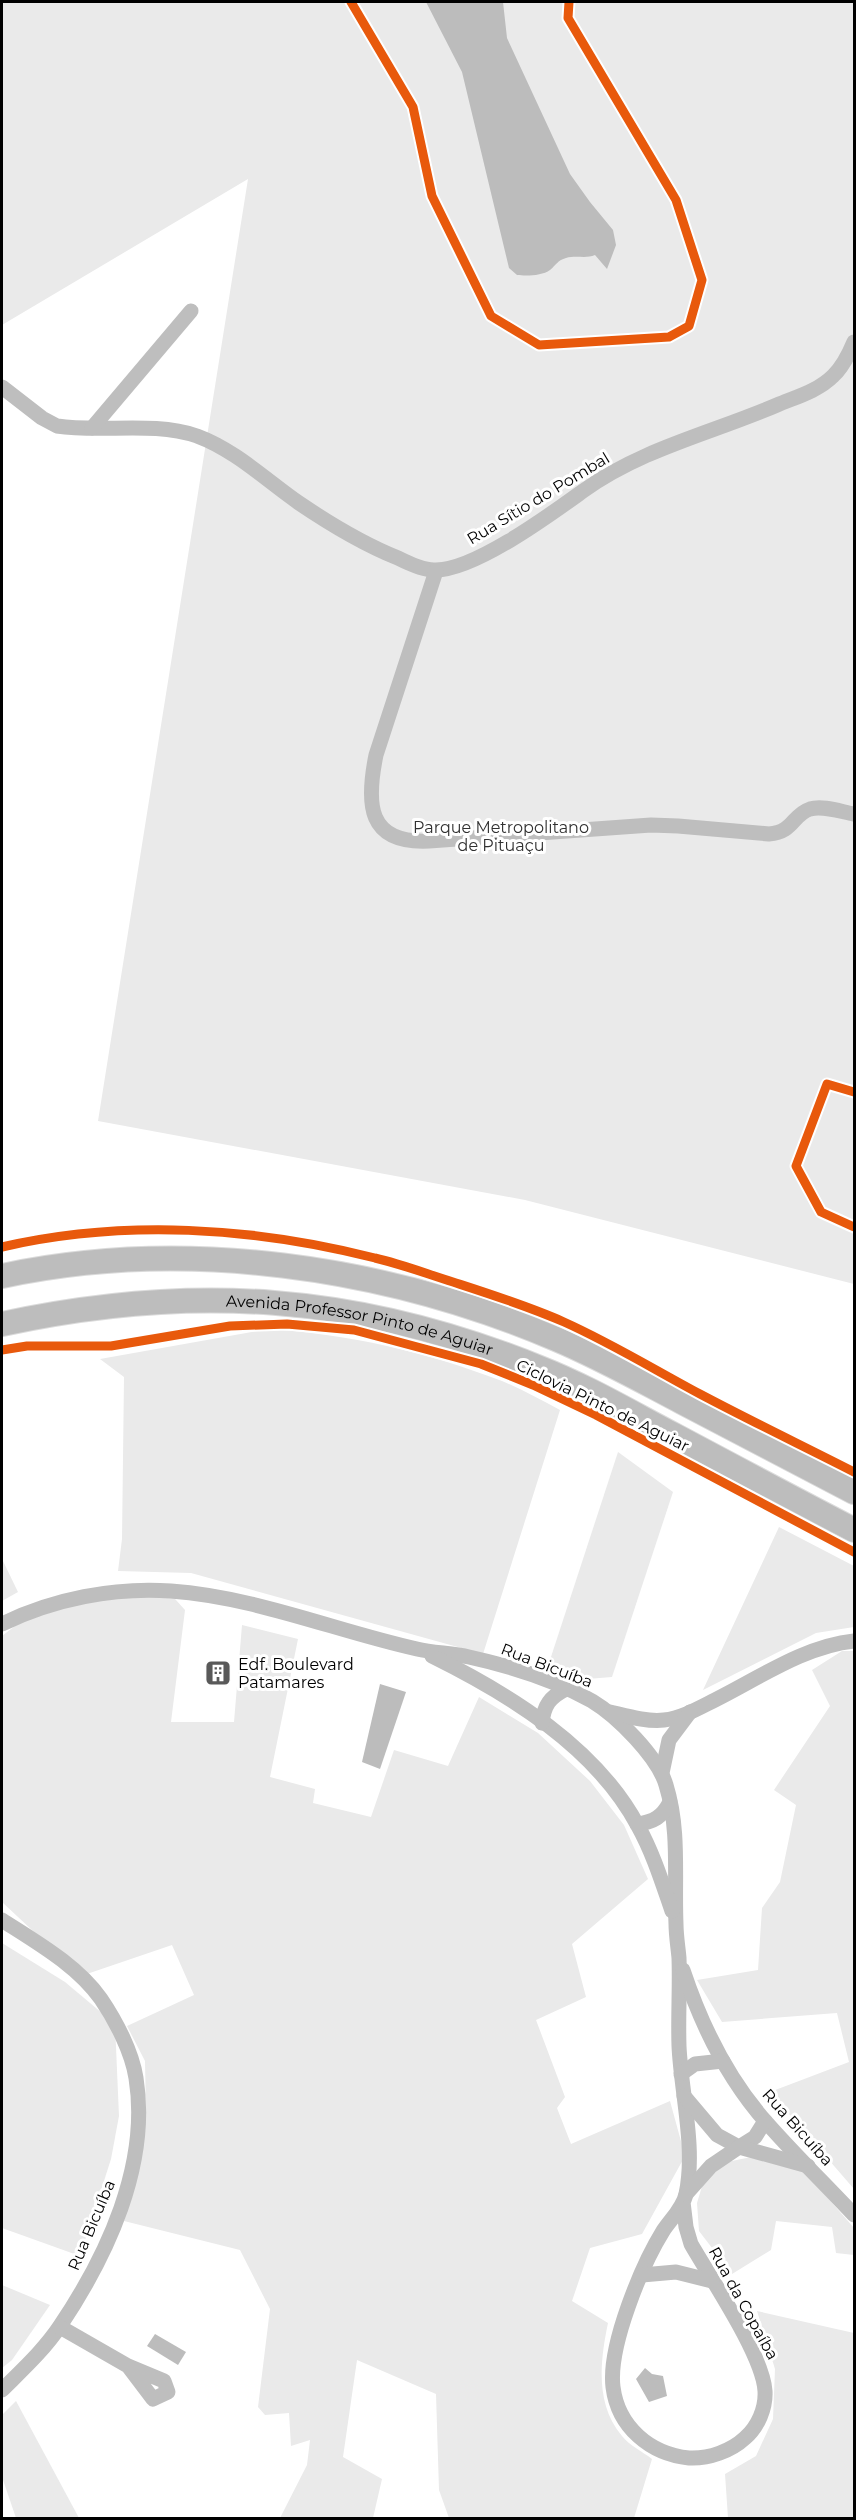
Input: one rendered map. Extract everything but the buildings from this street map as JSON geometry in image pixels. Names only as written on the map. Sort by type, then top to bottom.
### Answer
[{"type":"main road","name":"Avenida Professor Pinto de Aguiar","points":[[2,1276],[34,1269],[91,1262],[163,1258],[234,1261],[304,1268],[368,1279],[478,1311],[556,1339],[620,1369],[855,1492]]},
{"type":"main road","name":"Avenida Professor Pinto de Aguiar","points":[[2,1324],[94,1306],[163,1300],[228,1300],[298,1304],[359,1313],[418,1326],[488,1347],[569,1381],[855,1530]]},
{"type":"street","points":[[92,428],[191,311]]},
{"type":"street","name":"Rua Sítio do Pombal","points":[[436,571],[478,557],[510,540],[598,480],[637,460],[818,388],[841,367],[855,342]]},
{"type":"street","points":[[2,387],[42,418],[57,426],[165,430],[196,436],[234,455],[299,503],[338,528],[381,551],[436,571],[376,755],[371,777],[375,816],[383,830],[394,837],[420,842],[651,825],[769,834],[781,833],[811,809],[821,808],[855,814]]},
{"type":"street","name":"Rua Bicuíba","points":[[2,1624],[62,1601],[99,1595],[168,1591],[200,1594],[418,1649],[469,1657],[509,1668],[566,1689],[610,1712],[639,1743],[662,1773],[670,1802],[674,1831],[681,2074],[688,2147],[685,2198]]},
{"type":"street","points":[[610,1712],[665,1720],[690,1712],[799,1657],[824,1647],[855,1641]]},
{"type":"street","name":"Rua Bicuíba","points":[[418,1649],[500,1693],[568,1743],[611,1785],[637,1824],[654,1857],[676,1924]]},
{"type":"street","points":[[542,1723],[543,1711],[547,1702],[566,1689]]},
{"type":"street","points":[[662,1773],[669,1740],[690,1712]]},
{"type":"street","points":[[637,1824],[658,1818],[665,1812],[670,1802]]},
{"type":"street","name":"Rua Bicuíba","points":[[2,1920],[81,1976],[101,1999],[128,2051],[136,2077],[136,2141],[130,2176],[105,2246],[83,2290],[60,2327],[2,2390]]},
{"type":"street","name":"Rua Bicuíba","points":[[679,1960],[695,2006],[723,2061],[765,2121],[855,2215]]},
{"type":"street","points":[[681,2074],[695,2064],[723,2061]]},
{"type":"street","points":[[684,2096],[717,2135],[739,2147],[808,2166]]},
{"type":"street","points":[[685,2198],[711,2166],[755,2137],[765,2121]]},
{"type":"street","name":"Rua da Copaíba","points":[[685,2198],[686,2227],[691,2244],[753,2352],[763,2374],[766,2395],[762,2414],[752,2431],[740,2443],[709,2457],[688,2458],[650,2445],[632,2432],[619,2410],[613,2385],[615,2359],[621,2331],[642,2275],[662,2232],[685,2198]]},
{"type":"street","points":[[642,2275],[676,2272],[712,2281]]},
{"type":"street","points":[[60,2327],[128,2366]]},
{"type":"green space","name":"Parque Metropolitano de Pituaçu","points":[[2,2],[854,2],[854,1284],[525,1200],[98,1121],[248,179],[2,325]]},
{"type":"green space","points":[[268,1329],[358,1340],[445,1361],[502,1381],[560,1410],[483,1654],[191,1573],[118,1571],[122,1539],[124,1377],[100,1359]]},
{"type":"green space","points":[[618,1452],[673,1492],[612,1677],[587,1679],[549,1663]]},
{"type":"green space","points":[[779,1527],[854,1566],[854,1627],[816,1633],[703,1690]]},
{"type":"green space","points":[[2,1559],[18,1592],[2,1601]]},
{"type":"green space","points":[[167,1590],[185,1610],[171,1722],[234,1722],[242,1625],[298,1639],[270,1777],[315,1789],[313,1803],[371,1817],[394,1750],[448,1766],[479,1697],[538,1733],[590,1781],[624,1825],[648,1879],[572,1944],[586,1997],[536,2020],[565,2097],[557,2108],[571,2144],[670,2101],[685,2156],[642,2234],[590,2248],[572,2301],[608,2323],[602,2367],[607,2410],[613,2424],[625,2439],[652,2459],[634,2518],[449,2518],[439,2490],[436,2394],[357,2360],[343,2457],[382,2479],[373,2518],[280,2518],[307,2465],[310,2440],[291,2446],[289,2413],[265,2415],[258,2407],[270,2309],[240,2250],[124,2221],[146,2112],[145,2061],[127,2026],[194,1995],[172,1945],[81,1976],[2,1902],[2,1636],[50,1599]]},
{"type":"green space","points":[[842,1651],[854,1651],[854,2189],[770,2092],[849,2062],[837,2013],[722,2022],[697,1980],[758,1970],[762,1908],[780,1882],[796,1805],[774,1790],[830,1706],[812,1670]]},
{"type":"green space","points":[[2,1943],[65,1982],[115,2024],[119,2116],[111,2159],[80,2256],[2,2228]]},
{"type":"green space","points":[[761,2155],[801,2167],[854,2228],[854,2255],[836,2253],[832,2227],[776,2221],[771,2250],[732,2274],[699,2231],[697,2203],[703,2183],[727,2162]]},
{"type":"green space","points":[[2,2285],[50,2305],[12,2360],[2,2368]]},
{"type":"green space","points":[[757,2311],[854,2333],[854,2518],[728,2518],[725,2474],[756,2456],[773,2419],[775,2369]]},
{"type":"green space","points":[[16,2401],[79,2518],[16,2518],[2,2477],[2,2415]]},
{"type":"shaded area","points":[[426,2],[503,2],[507,38],[570,174],[613,230],[616,245],[607,269],[595,255],[563,259],[547,272],[538,274],[517,275],[509,268],[462,72]]},
{"type":"shaded area","points":[[380,1684],[406,1692],[380,1769],[362,1762]]},
{"type":"shaded area","points":[[155,2334],[186,2352],[178,2365],[147,2346]]},
{"type":"shaded area","points":[[645,2368],[652,2374],[663,2376],[667,2396],[649,2402],[636,2379]]},
{"type":"cycle path","points":[[351,2],[413,107],[432,196],[491,316],[539,345],[669,337],[689,326],[702,280],[676,200],[568,18],[569,2]]},
{"type":"cycle path","points":[[854,1092],[827,1084],[796,1166],[821,1212],[854,1227]]},
{"type":"cycle path","points":[[2,1247],[48,1238],[94,1233],[188,1230],[283,1239],[385,1260],[509,1300],[564,1322],[854,1472]]},
{"type":"cycle path","name":"Ciclovia Pinto de Aguiar","points":[[2,1350],[27,1346],[111,1346],[230,1326],[287,1324],[354,1330],[481,1364],[533,1385],[596,1415],[854,1552]]},
{"type":"place","name":"Edf. Boulevard Patamares","points":[[218,1673]]}]
